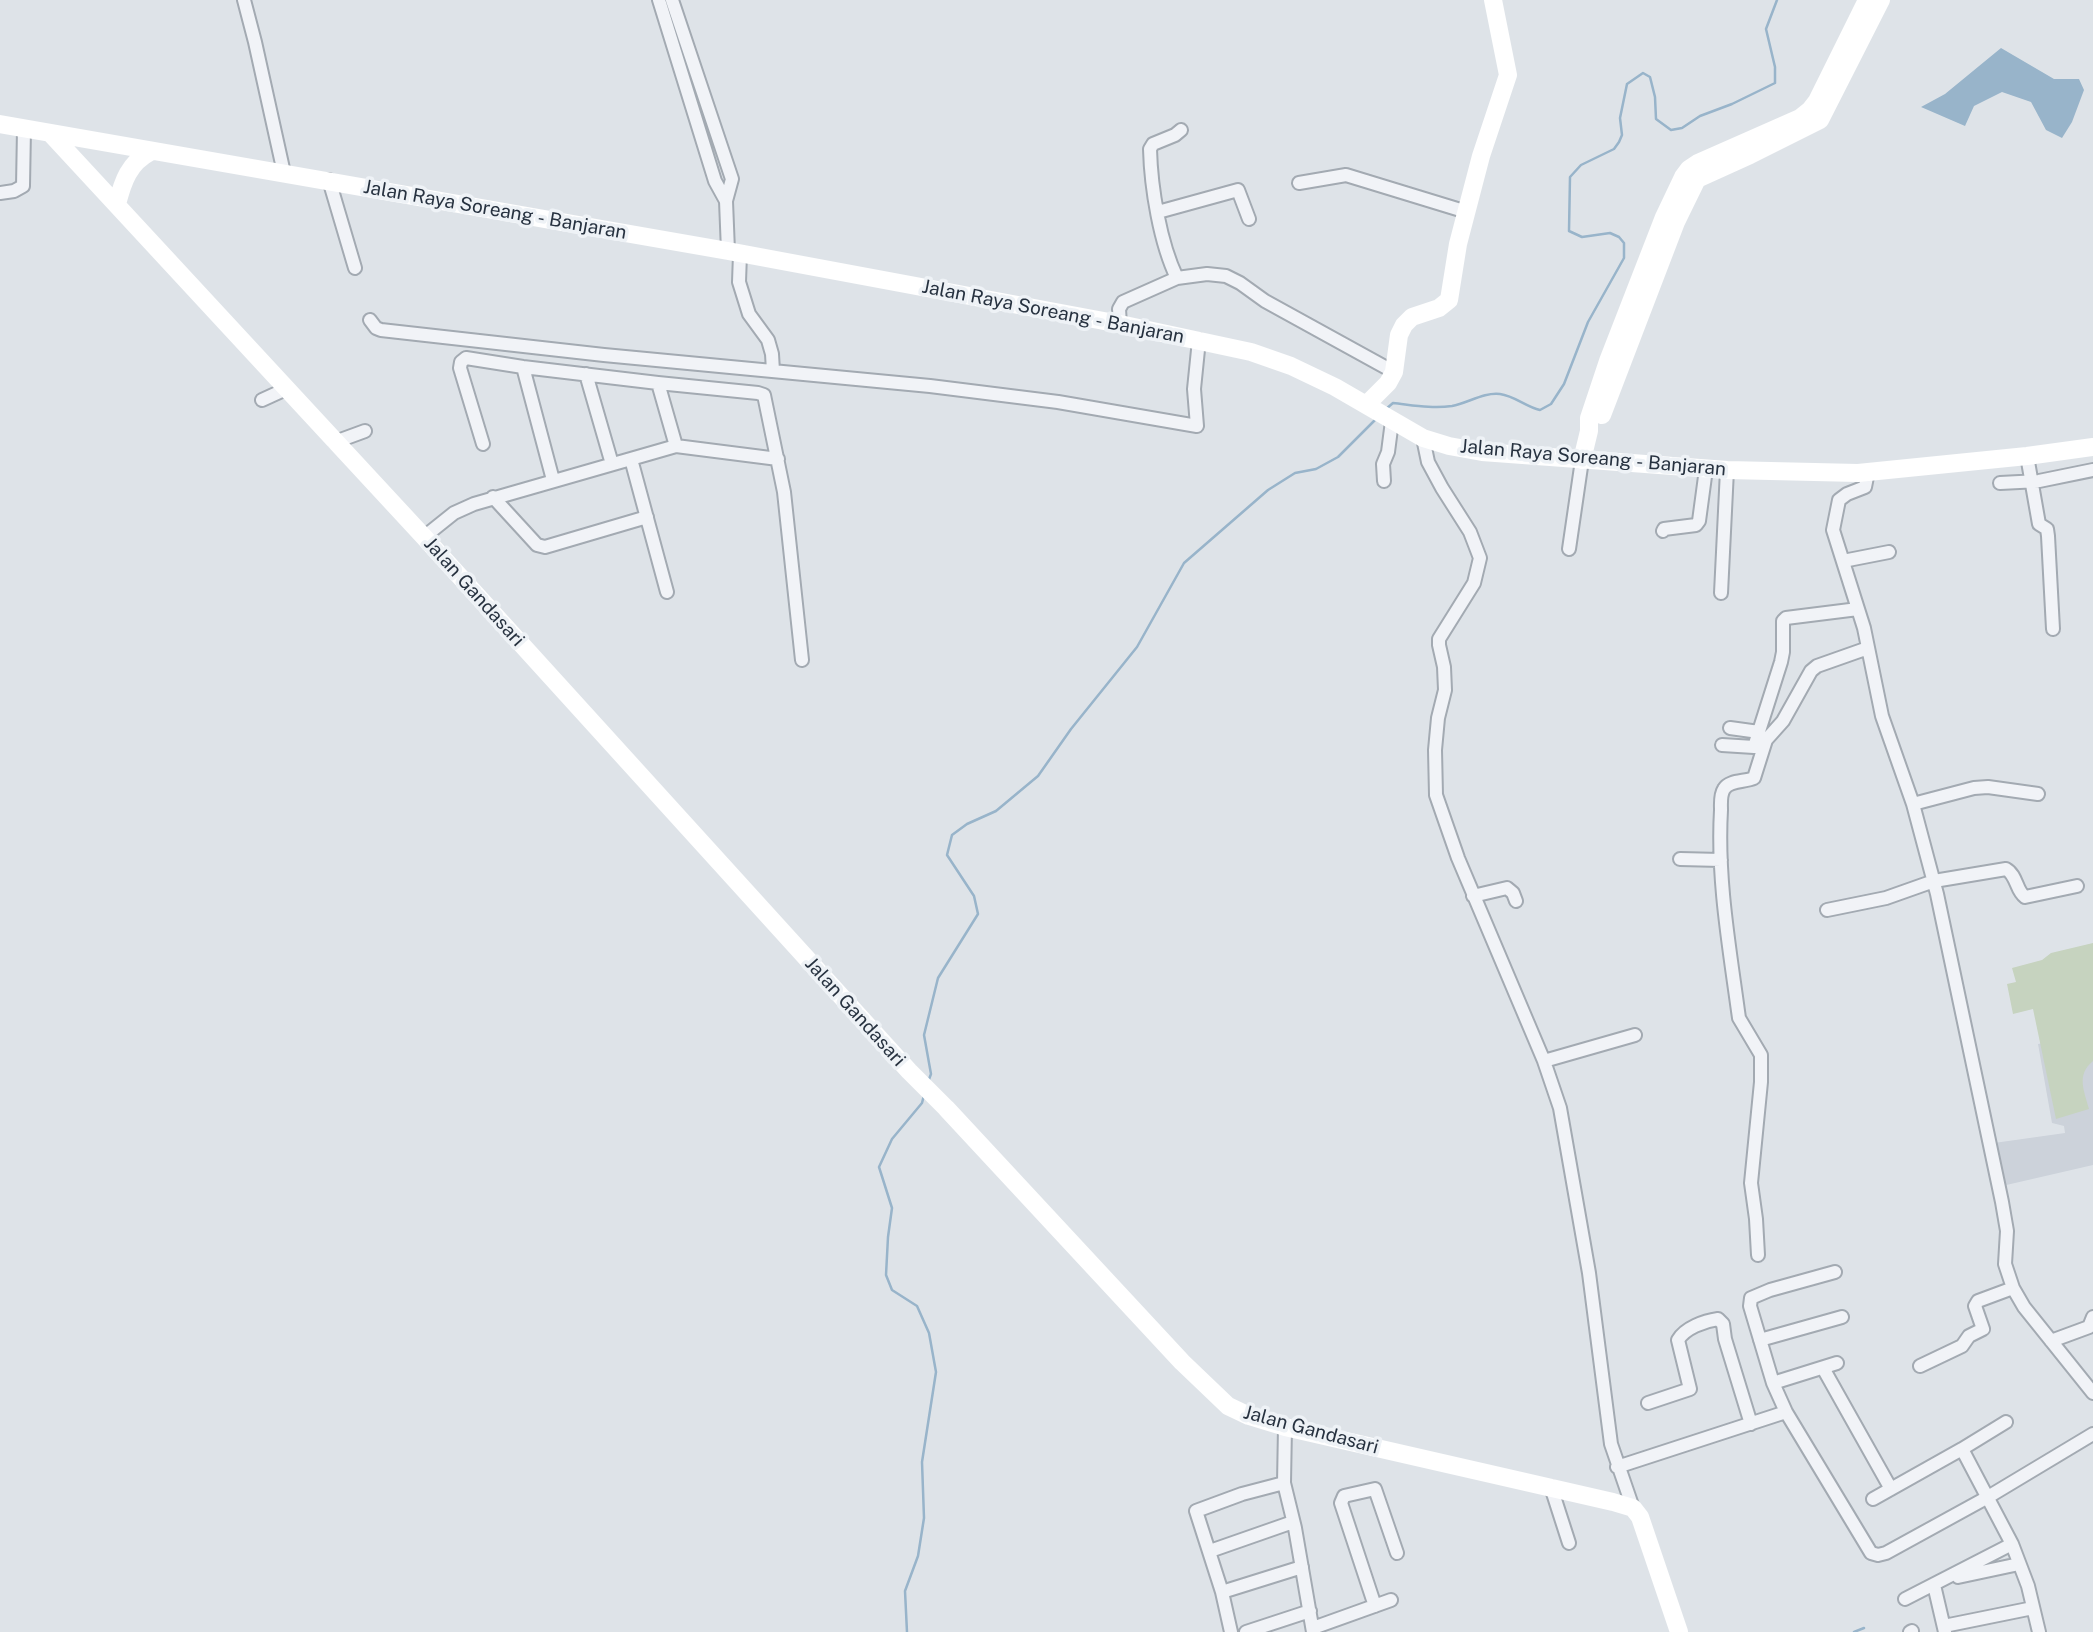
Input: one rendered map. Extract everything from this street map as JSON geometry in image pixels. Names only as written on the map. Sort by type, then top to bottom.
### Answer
[{"type":"street","points":[[244,0],[284,173]]},
{"type":"street","points":[[659,0],[732,179],[726,201],[739,282],[749,314],[768,340],[773,371]]},
{"type":"street","points":[[673,0],[691,79]]},
{"type":"street","points":[[1370,407],[1394,372],[1399,335],[1404,325],[1412,317],[1439,309],[1449,300],[1458,244],[1508,75],[1493,0]]},
{"type":"street","points":[[1569,549],[1589,418],[1608,361],[1670,219],[1683,177],[1698,163],[1800,118],[1810,110],[1867,0]]},
{"type":"street","points":[[1670,219],[1697,179],[1820,120],[1881,0]]},
{"type":"street","name":"Jalan Raya Soreang - Banjaran","points":[[0,124],[734,252],[1120,324],[1251,352],[1291,366],[1335,387],[1423,438],[1482,452],[1706,469],[1868,472],[2093,447]]},
{"type":"street","points":[[0,193],[14,191],[23,186],[24,129]]},
{"type":"street","points":[[1177,278],[1167,256],[1158,212],[1151,146],[1181,130]]},
{"type":"street","name":"Jalan Gandasari","points":[[50,133],[425,537],[909,1071],[1219,1400],[1249,1416],[1285,1427],[1633,1508]]},
{"type":"street","points":[[117,204],[131,166],[150,152]]},
{"type":"street","points":[[1299,183],[1346,175],[1467,212]]},
{"type":"street","points":[[329,180],[355,268]]},
{"type":"street","points":[[1158,212],[1238,190],[1249,219]]},
{"type":"street","points":[[1120,324],[1119,309],[1123,302],[1177,278],[1208,274],[1226,276],[1241,283],[1265,301],[1394,372]]},
{"type":"street","points":[[370,320],[381,330],[604,355],[930,386],[1058,402],[1197,426],[1194,389],[1199,341]]},
{"type":"street","points":[[483,444],[460,368],[461,362],[466,358],[764,395],[784,492],[802,660]]},
{"type":"street","points":[[523,367],[554,480]]},
{"type":"street","points":[[586,374],[612,464]]},
{"type":"street","points":[[658,383],[676,446]]},
{"type":"street","points":[[262,400],[286,388]]},
{"type":"street","points":[[1384,481],[1390,420]]},
{"type":"street","points":[[335,442],[365,431]]},
{"type":"street","points":[[1423,438],[1427,460],[1470,532],[1480,558],[1474,583],[1439,639],[1445,690],[1438,718],[1435,750],[1436,795],[1473,896],[1544,1060],[1564,1121],[1589,1273],[1608,1429],[1617,1467],[1633,1508],[1640,1517],[1679,1632]]},
{"type":"street","points":[[425,537],[454,513],[493,497],[676,446],[778,459]]},
{"type":"street","points":[[2027,456],[2039,524],[2047,529],[2053,629]]},
{"type":"street","points":[[631,459],[667,592]]},
{"type":"street","points":[[1663,531],[1696,525],[1699,522],[1706,469]]},
{"type":"street","points":[[1721,593],[1727,470]]},
{"type":"street","points":[[2000,483],[2039,481],[2093,470]]},
{"type":"street","points":[[1868,472],[1865,487],[1843,496],[1838,502],[1833,530],[1858,609],[1882,716],[1913,804],[1934,881],[2002,1202],[2007,1231],[2005,1264],[2013,1288],[2024,1307],[2093,1393]]},
{"type":"street","points":[[493,497],[537,545],[545,547],[647,517]]},
{"type":"street","points":[[1843,561],[1889,552]]},
{"type":"street","points":[[1722,745],[1753,748],[1783,652],[1783,621],[1790,616],[1858,609]]},
{"type":"street","points":[[1758,1255],[1751,1183],[1761,1082],[1761,1055],[1739,1018],[1721,860],[1722,795],[1726,786],[1754,778],[1766,740],[1783,721],[1811,671],[1817,666],[1868,648]]},
{"type":"street","points":[[1730,728],[1759,732]]},
{"type":"street","points":[[1913,804],[1974,788],[1988,787],[2038,794]]},
{"type":"street","points":[[1680,859],[1721,860]]},
{"type":"street","points":[[1827,910],[1886,898],[1934,881],[2006,869],[2010,871],[2025,897],[2077,886]]},
{"type":"street","points":[[1473,896],[1507,888],[1513,892],[1516,901]]},
{"type":"street","points":[[1544,1060],[1635,1035]]},
{"type":"street","points":[[1835,1272],[1770,1290],[1751,1298],[1751,1306],[1773,1383],[1786,1412],[1871,1553],[1886,1553],[1988,1497],[2093,1434]]},
{"type":"street","points":[[1920,1366],[1962,1346],[1969,1336],[1983,1329],[1975,1306],[1978,1301],[2013,1288]]},
{"type":"street","points":[[1760,1340],[1842,1317]]},
{"type":"street","points":[[2051,1341],[2089,1327],[2093,1317]]},
{"type":"street","points":[[1648,1403],[1690,1389],[1678,1340],[1680,1335],[1710,1320],[1718,1320],[1723,1324],[1751,1423]]},
{"type":"street","points":[[1773,1383],[1837,1363]]},
{"type":"street","points":[[1823,1368],[1891,1489]]},
{"type":"street","points":[[1617,1467],[1786,1412]]},
{"type":"street","points":[[1873,1499],[2006,1422]]},
{"type":"street","points":[[1285,1427],[1284,1483],[1313,1630],[1391,1600]]},
{"type":"street","points":[[1962,1449],[2012,1544],[2028,1586],[2039,1632]]},
{"type":"street","points":[[1231,1632],[1222,1592],[1196,1511],[1284,1483]]},
{"type":"street","points":[[1551,1487],[1569,1542]]},
{"type":"street","points":[[1375,1605],[1341,1503],[1344,1496],[1376,1489],[1397,1553]]},
{"type":"street","points":[[1209,1551],[1293,1522]]},
{"type":"street","points":[[1905,1600],[2012,1544]]},
{"type":"street","points":[[1938,1583],[2020,1564]]},
{"type":"street","points":[[1222,1592],[1302,1567]]},
{"type":"street","points":[[1938,1583],[1945,1629],[2033,1608]]},
{"type":"street","points":[[1250,1631],[1310,1611]]},
{"type":"street","points":[[1287,1618],[1294,1632]]},
{"type":"shaded area","points":[[2093,1035],[2093,1165],[2002,1186],[1994,1143],[2065,1133],[2064,1126],[2052,1123],[2038,1044]]},
{"type":"green space","points":[[2093,943],[2093,1061],[2083,1077],[2089,1109],[2056,1119],[2033,1009],[2013,1014],[2007,984],[2016,982],[2012,968],[2042,960],[2051,953]]},
{"type":"water","points":[[2001,48],[2054,79],[2079,79],[2084,90],[2072,122],[2062,138],[2046,130],[2031,102],[2002,92],[1974,106],[1965,126],[1921,107],[1945,94]]},
{"type":"waterway","points":[[1386,409],[1393,403],[1430,407],[1452,406],[1494,394],[1511,397],[1540,410],[1551,404],[1564,384],[1588,322],[1624,258],[1624,243],[1619,237],[1610,233],[1582,237],[1569,231],[1570,177],[1581,165],[1614,149],[1619,142],[1622,135],[1620,118],[1627,84],[1643,73],[1650,77],[1655,97],[1656,119],[1671,130],[1682,128],[1700,116],[1775,83],[1775,67],[1766,29],[1777,0]]},
{"type":"waterway","points":[[928,1082],[931,1074],[924,1035],[938,978],[978,914],[974,896],[947,855],[952,835],[967,824],[996,811],[1038,776],[1071,729],[1137,647],[1184,563],[1268,490],[1295,473],[1316,469],[1338,457],[1376,419]]},
{"type":"waterway","points":[[907,1632],[905,1591],[918,1556],[924,1518],[922,1462],[936,1372],[929,1333],[917,1306],[892,1290],[886,1275],[892,1208],[879,1167],[892,1139],[922,1103],[924,1095]]},
{"type":"waterway","points":[[1854,1632],[1864,1628]]}]
